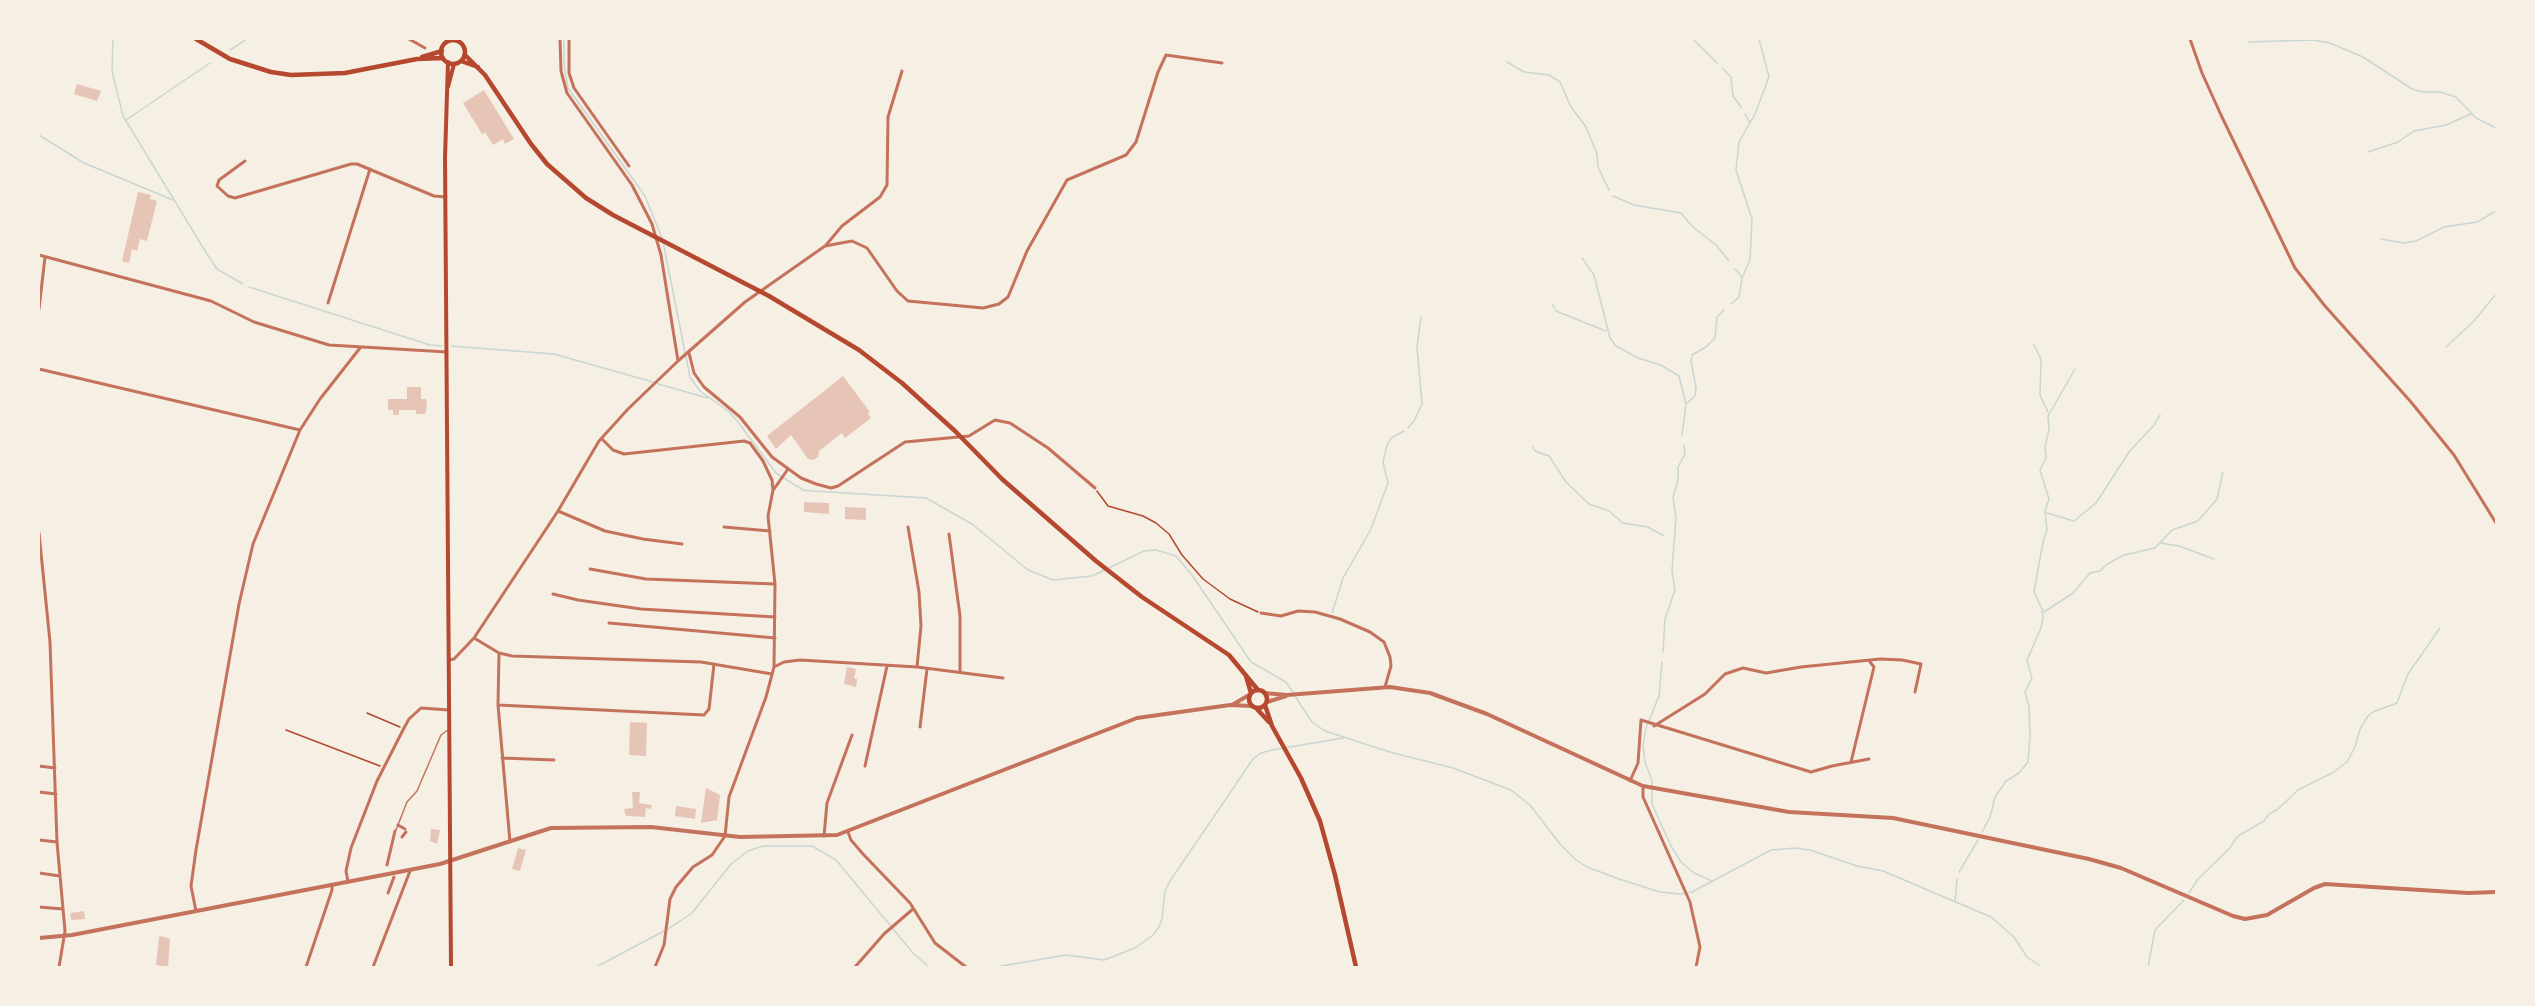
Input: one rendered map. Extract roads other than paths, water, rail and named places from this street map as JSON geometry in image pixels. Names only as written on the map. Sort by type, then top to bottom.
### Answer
[{"type":"main road","points":[[196,39],[230,59],[263,70],[291,75],[345,73],[417,59],[442,51],[448,40],[455,40],[462,45],[465,55],[478,67],[547,164],[586,198],[769,296],[859,350],[902,383],[955,431],[1002,479],[1115,577],[1220,647],[1237,663],[1258,690],[1264,693],[1272,726]]},
{"type":"main road","points":[[442,51],[445,60],[446,93],[451,967]]},
{"type":"main road","points":[[417,59],[445,60],[454,64],[461,61],[465,55]]},
{"type":"main road","points":[[461,61],[478,67]]},
{"type":"main road","points":[[446,93],[454,64]]},
{"type":"main road","points":[[1246,676],[1251,706],[1257,709],[1272,726],[1291,759],[1320,821],[1356,967]]},
{"type":"main road","points":[[1250,694],[1258,690]]},
{"type":"main road","points":[[1257,709],[1266,703]]},
{"type":"street","points":[[409,39],[425,48]]},
{"type":"street","points":[[560,39],[564,84],[580,111],[632,185],[652,224],[661,255],[679,360]]},
{"type":"street","points":[[569,39],[569,73],[574,88],[629,166]]},
{"type":"street","points":[[2190,39],[2220,115],[2295,268],[2446,446],[2496,524]]},
{"type":"street","points":[[825,246],[852,241],[867,248],[897,291],[903,298],[913,303],[983,308],[999,304],[1008,297],[1027,251],[1066,180],[1126,155],[1136,142],[1154,82],[1166,55],[1222,63]]},
{"type":"street","points":[[449,660],[454,659],[474,638],[558,511],[602,439],[657,381],[745,302],[825,246],[842,226],[880,197],[887,185],[888,117],[902,71]]},
{"type":"street","points":[[245,161],[219,180],[217,186],[228,196],[235,198],[351,164],[370,169],[434,196],[446,197]]},
{"type":"street","points":[[328,303],[370,169]]},
{"type":"street","points":[[39,255],[211,301],[254,322],[320,343],[360,348],[447,352]]},
{"type":"street","points":[[39,309],[45,257]]},
{"type":"street","points":[[196,911],[191,886],[196,850],[250,553],[263,515],[300,430],[320,399],[360,348]]},
{"type":"street","points":[[689,352],[694,373],[704,387],[741,417],[772,457],[787,470],[816,484],[834,487],[905,441],[969,436],[992,421],[1000,420],[1010,423],[1048,448],[1095,488]]},
{"type":"street","points":[[39,369],[300,430]]},
{"type":"street","points":[[602,439],[613,450],[624,454],[744,441],[750,443],[763,461],[772,480],[773,490]]},
{"type":"street","points":[[655,967],[667,929],[670,899],[676,887],[693,867],[712,855],[725,836],[729,797],[774,668],[775,584],[769,503],[773,490],[787,470]]},
{"type":"street","points":[[558,511],[605,531],[682,544]]},
{"type":"street","points":[[724,527],[770,531]]},
{"type":"street","points":[[908,527],[921,626],[917,667]]},
{"type":"street","points":[[39,533],[50,642],[57,842],[66,936],[59,967]]},
{"type":"street","points":[[950,534],[960,616],[960,672]]},
{"type":"street","points":[[590,569],[646,579],[775,584]]},
{"type":"street","points":[[553,594],[641,609],[775,617]]},
{"type":"street","points":[[1261,613],[1281,616],[1309,611],[1329,615],[1363,628],[1384,642],[1391,662],[1385,687]]},
{"type":"street","points":[[609,623],[775,638]]},
{"type":"street","points":[[474,638],[500,653],[512,656],[714,664],[772,674]]},
{"type":"street","points":[[500,653],[498,705],[510,842]]},
{"type":"street","points":[[1650,724],[1705,694],[1725,674],[1743,668],[1766,673],[1802,667],[1894,659],[1921,663],[1914,692]]},
{"type":"street","points":[[774,668],[784,663],[800,660],[917,667],[1003,678]]},
{"type":"street","points":[[1851,762],[1874,667],[1870,662]]},
{"type":"street","points":[[498,705],[704,715],[709,709],[714,664]]},
{"type":"street","points":[[865,766],[887,666]]},
{"type":"street","points":[[920,727],[927,669]]},
{"type":"street","points":[[1264,693],[1287,695],[1385,687],[1443,696],[1646,787],[1789,812],[1893,818],[2079,856],[2121,868],[2245,919],[2267,915],[2325,884],[2468,893],[2496,892]]},
{"type":"street","points":[[1230,705],[1250,694]]},
{"type":"street","points":[[1266,703],[1287,695]]},
{"type":"street","points":[[39,939],[66,936],[332,886],[452,861],[551,828],[651,827],[725,836],[824,836],[848,832],[1137,718],[1230,705],[1251,706]]},
{"type":"street","points":[[348,882],[346,870],[349,854],[384,768],[404,728],[414,713],[421,708],[449,710]]},
{"type":"street","points":[[1630,781],[1638,763],[1641,720],[1811,772],[1869,759]]},
{"type":"street","points":[[824,836],[827,802],[852,735]]},
{"type":"street","points":[[502,758],[554,760]]},
{"type":"street","points":[[39,766],[55,768]]},
{"type":"street","points":[[1646,787],[1643,797],[1689,900],[1700,947],[1696,967]]},
{"type":"street","points":[[39,792],[56,794]]},
{"type":"street","points":[[398,825],[406,830],[402,837]]},
{"type":"street","points":[[387,865],[395,831]]},
{"type":"street","points":[[848,832],[855,845],[910,903],[935,943],[966,967]]},
{"type":"street","points":[[39,840],[57,842]]},
{"type":"street","points":[[373,967],[410,870]]},
{"type":"street","points":[[39,873],[60,876]]},
{"type":"street","points":[[388,893],[394,877]]},
{"type":"street","points":[[306,967],[332,886]]},
{"type":"street","points":[[39,907],[63,909]]},
{"type":"street","points":[[855,967],[894,925],[914,909]]},
{"type":"lane","points":[[395,831],[407,802],[417,791],[441,735],[449,730]]},
{"type":"waterway","points":[[113,39],[112,71],[123,116],[217,269],[243,284]]},
{"type":"waterway","points":[[230,50],[247,39]]},
{"type":"waterway","points":[[564,39],[564,65],[568,88],[645,196],[662,238]]},
{"type":"waterway","points":[[1693,39],[1718,64]]},
{"type":"waterway","points":[[1731,304],[1739,297],[1742,278],[1750,260],[1752,219],[1736,170],[1739,142],[1755,114],[1769,77],[1759,39]]},
{"type":"waterway","points":[[2249,42],[2312,40],[2330,43],[2363,57],[2412,89],[2440,92],[2456,97],[2476,118],[2496,128]]},
{"type":"waterway","points":[[1507,62],[1524,72],[1549,75],[1560,82],[1571,107],[1586,127],[1597,154],[1598,167],[1609,190]]},
{"type":"waterway","points":[[126,120],[210,63]]},
{"type":"waterway","points":[[1723,69],[1731,77],[1733,96],[1741,107]]},
{"type":"waterway","points":[[1745,114],[1750,123]]},
{"type":"waterway","points":[[2368,152],[2398,142],[2414,131],[2446,125],[2471,114]]},
{"type":"waterway","points":[[39,135],[84,163],[173,200]]},
{"type":"waterway","points":[[1613,196],[1634,205],[1681,213],[1693,227],[1716,245],[1729,261]]},
{"type":"waterway","points":[[2381,239],[2404,243],[2416,241],[2444,227],[2477,222],[2496,211]]},
{"type":"waterway","points":[[663,242],[690,377],[700,391],[728,411],[738,422],[776,473],[803,490],[926,498],[972,524],[1028,570],[1053,580],[1092,576],[1144,551],[1156,550],[1176,556],[1192,575],[1251,662],[1286,682],[1293,692]]},
{"type":"waterway","points":[[1582,258],[1594,275],[1610,338],[1616,346],[1638,358],[1661,365],[1679,376],[1686,404]]},
{"type":"waterway","points":[[1735,269],[1742,277]]},
{"type":"waterway","points":[[249,287],[430,345],[442,346]]},
{"type":"waterway","points":[[2446,347],[2474,321],[2496,294]]},
{"type":"waterway","points":[[1552,304],[1556,311],[1606,331]]},
{"type":"waterway","points":[[1682,435],[1686,404],[1695,396],[1692,355],[1706,347],[1715,338],[1717,317],[1724,310]]},
{"type":"waterway","points":[[1408,428],[1422,404],[1417,347],[1421,317]]},
{"type":"waterway","points":[[2034,345],[2041,359],[2040,395],[2048,412]]},
{"type":"waterway","points":[[451,346],[554,354],[653,382]]},
{"type":"waterway","points":[[1982,832],[1990,817],[1995,797],[2006,781],[2019,773],[2028,762],[2029,706],[2025,692],[2032,678],[2027,660],[2043,618],[2042,609],[2034,592],[2047,530],[2045,511],[2049,499],[2040,470],[2046,458],[2048,416],[2075,369]]},
{"type":"waterway","points":[[658,384],[708,398]]},
{"type":"waterway","points":[[2047,513],[2074,521],[2096,503],[2129,452],[2154,425],[2160,415]]},
{"type":"waterway","points":[[1332,613],[1343,578],[1371,529],[1388,483],[1383,462],[1387,445],[1391,438],[1404,431]]},
{"type":"waterway","points":[[1663,652],[1665,619],[1675,590],[1672,571],[1676,517],[1673,498],[1678,480],[1678,467],[1685,454],[1684,445]]},
{"type":"waterway","points":[[1533,447],[1535,451],[1549,456],[1566,482],[1589,504],[1609,511],[1623,523],[1648,527],[1664,536]]},
{"type":"waterway","points":[[2044,612],[2073,593],[2090,573],[2100,571],[2107,564],[2124,555],[2155,548],[2172,530],[2198,521],[2217,499],[2223,472]]},
{"type":"waterway","points":[[2161,543],[2179,546],[2214,559]]},
{"type":"waterway","points":[[2189,893],[2198,879],[2229,849],[2238,836],[2264,821],[2269,814],[2278,809],[2298,790],[2332,773],[2347,762],[2355,747],[2360,729],[2368,716],[2397,703],[2408,674],[2440,628]]},
{"type":"waterway","points":[[1662,662],[1659,696],[1646,728],[1643,746],[1645,762],[1652,781],[1652,804],[1681,862],[1694,873],[1712,881]]},
{"type":"waterway","points":[[1295,696],[1312,722],[1325,731],[1393,753],[1453,768],[1511,790],[1530,805],[1560,844],[1575,859],[1587,867],[1619,879],[1660,892],[1681,894],[1692,892],[1771,850],[1795,848],[1810,850],[1857,866],[1883,871],[1991,917],[2014,937],[2027,957],[2042,967]]},
{"type":"waterway","points":[[996,967],[1066,955],[1104,960],[1135,948],[1153,935],[1159,927],[1165,891],[1170,881],[1253,759],[1261,753],[1272,750],[1343,738]]},
{"type":"waterway","points":[[1959,872],[1978,840]]},
{"type":"waterway","points":[[668,929],[692,913],[731,864],[748,851],[763,846],[812,846],[836,860],[913,953],[929,967]]},
{"type":"waterway","points":[[1955,902],[1957,879]]},
{"type":"waterway","points":[[2148,967],[2155,930],[2184,900]]},
{"type":"waterway","points":[[596,967],[664,931]]}]
